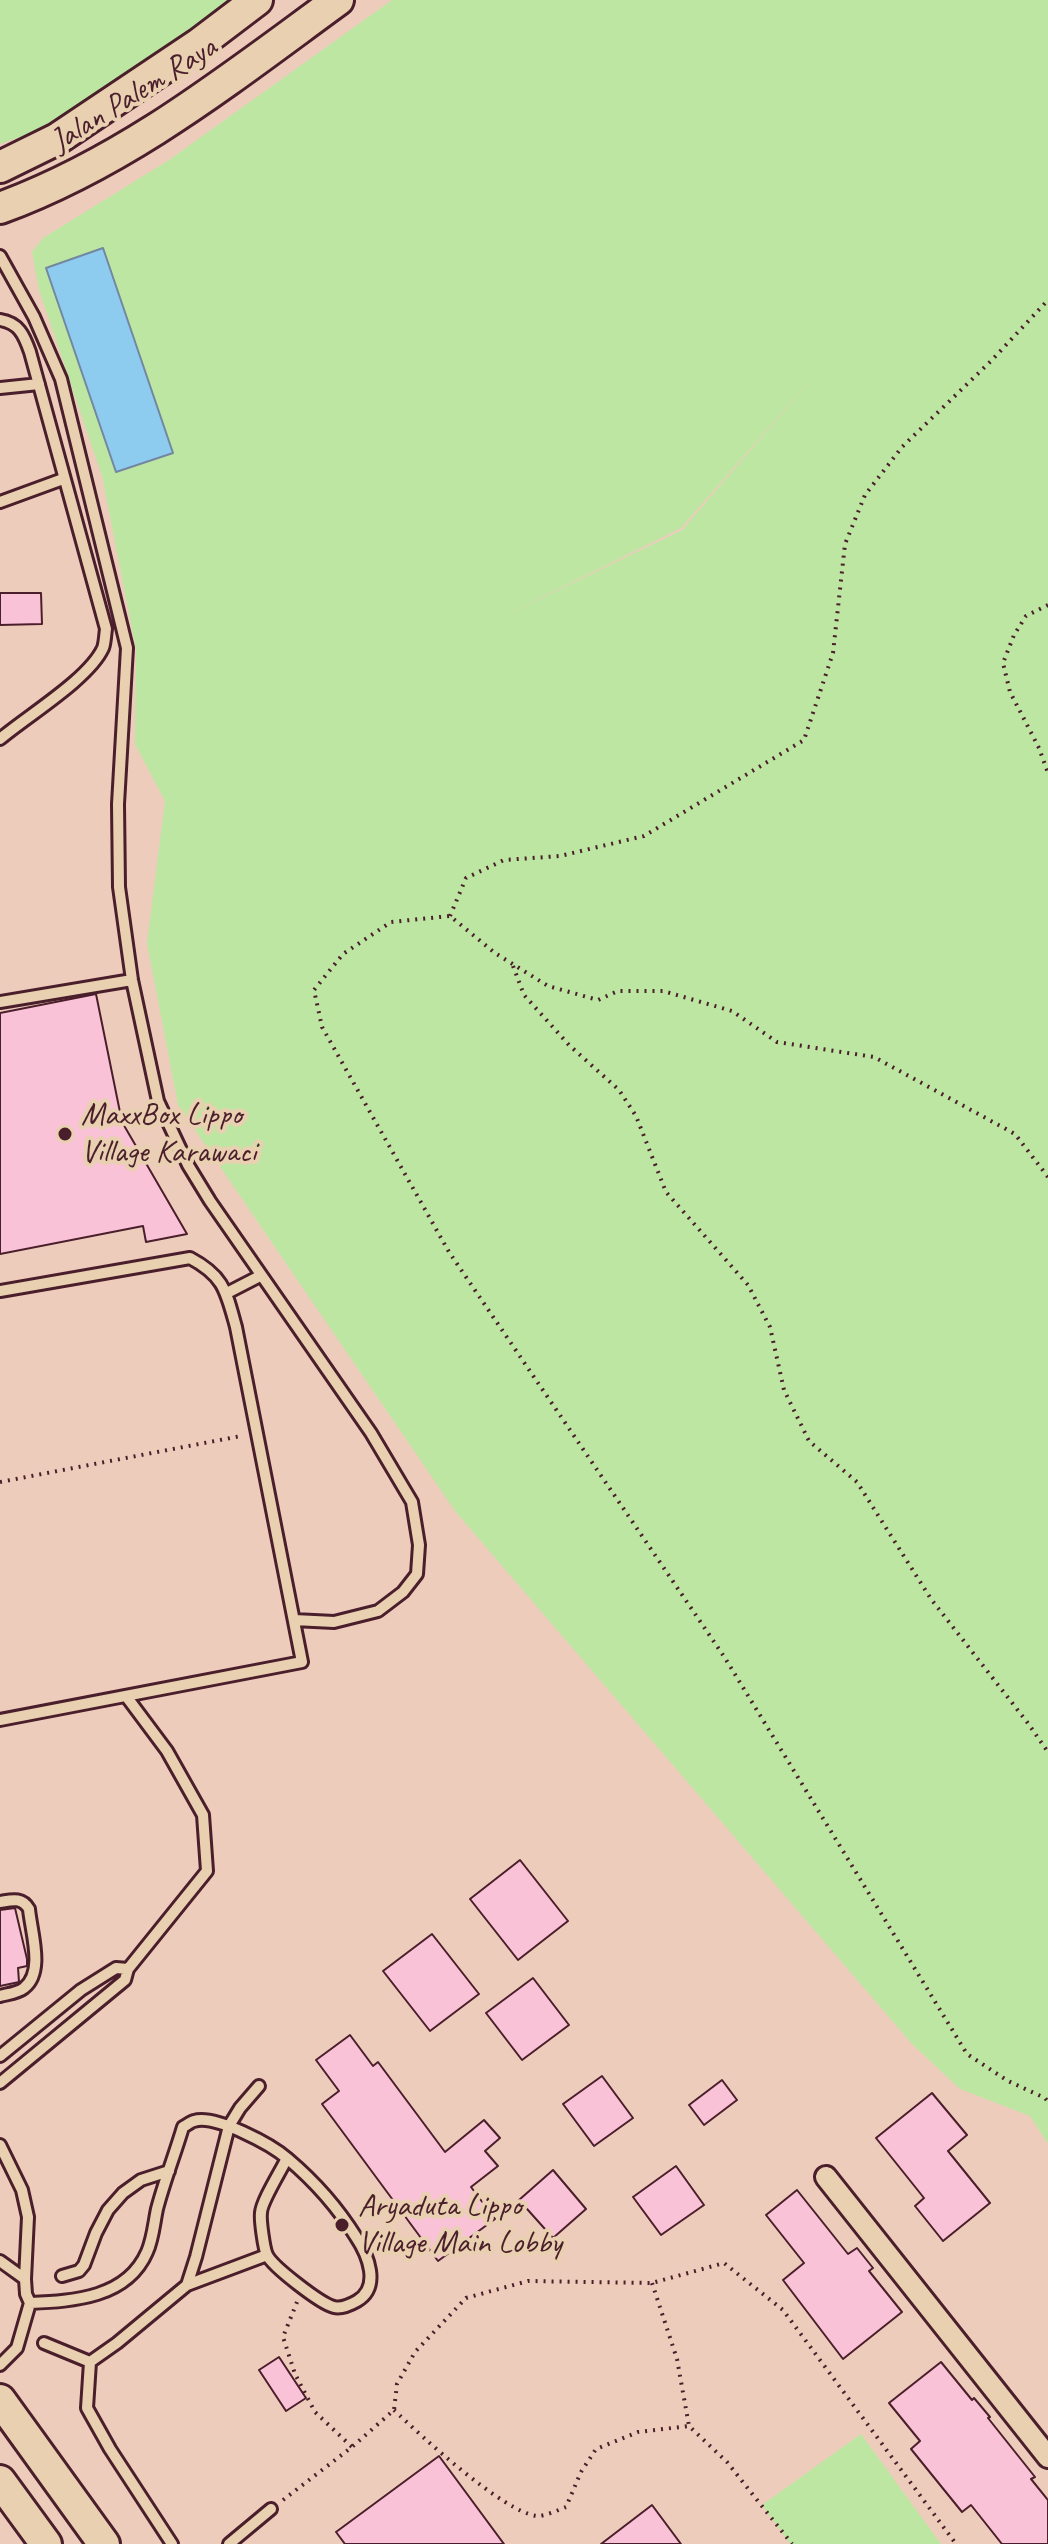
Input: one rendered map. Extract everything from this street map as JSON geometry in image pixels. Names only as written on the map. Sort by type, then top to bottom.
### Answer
[{"type":"street","name":"Jalan Palem Raya","points":[[0,167],[57,139],[199,44],[257,0]]},
{"type":"street","name":"Jalan Palem Raya","points":[[0,208],[43,192],[110,158],[185,112],[338,0]]},
{"type":"street","points":[[826,2177],[1048,2457]]},
{"type":"street","points":[[0,2400],[104,2544]]},
{"type":"street","points":[[0,2481],[46,2544]]},
{"type":"lane","points":[[0,256],[34,317],[61,379],[127,648],[118,832],[119,887],[132,980],[158,1101],[202,1189],[371,1433],[412,1502],[419,1545],[417,1574],[403,1592],[378,1611],[334,1622],[294,1620]]},
{"type":"lane","points":[[0,320],[16,325],[23,334],[106,629],[104,647],[92,664],[51,701],[0,739]]},
{"type":"lane","points":[[0,388],[39,384]]},
{"type":"lane","points":[[0,502],[63,479]]},
{"type":"lane","points":[[0,1002],[132,980]]},
{"type":"lane","points":[[0,1291],[190,1258],[211,1269],[227,1293],[236,1327],[302,1662],[0,1720]]},
{"type":"lane","points":[[227,1293],[260,1276]]},
{"type":"lane","points":[[0,2083],[125,1980],[128,1969],[207,1871],[203,1815],[167,1751],[126,1696]]},
{"type":"lane","points":[[0,1902],[17,1899],[29,1909],[35,1963],[34,1977],[23,1989],[0,1996]]},
{"type":"lane","points":[[0,2056],[81,1990],[116,1968],[128,1969]]},
{"type":"lane","points":[[187,2285],[229,2126],[259,2086]]},
{"type":"lane","points":[[30,2303],[63,2302],[106,2293],[136,2270],[148,2251],[183,2127],[203,2120],[229,2126],[262,2141],[287,2158],[343,2215],[370,2264],[370,2286],[362,2298],[342,2308],[332,2307],[302,2288],[267,2255],[260,2211],[287,2158]]},
{"type":"lane","points":[[0,2145],[22,2190],[28,2217],[25,2279],[30,2303],[17,2348],[0,2365]]},
{"type":"lane","points":[[62,2276],[79,2271],[84,2265],[108,2210],[123,2193],[141,2180],[169,2171]]},
{"type":"lane","points":[[90,2362],[187,2285],[267,2255]]},
{"type":"lane","points":[[0,2261],[25,2279]]},
{"type":"lane","points":[[44,2343],[90,2362]]},
{"type":"lane","points":[[90,2362],[87,2408],[172,2544]]},
{"type":"lane","points":[[229,2544],[271,2509]]},
{"type":"path","points":[[450,916],[466,878],[504,860],[560,856],[644,836],[804,740],[833,653],[845,544],[865,495],[902,447],[991,361],[1048,300]]},
{"type":"path","points":[[1048,605],[1026,616],[1014,635],[1003,663],[1010,692],[1039,748],[1048,773]]},
{"type":"path","points":[[1048,1177],[1015,1134],[874,1057],[777,1042],[732,1011],[663,991],[618,991],[598,1000],[548,986],[512,964],[450,916],[391,922],[343,954],[314,990],[322,1027],[449,1252],[725,1658],[967,2054],[1048,2102]]},
{"type":"path","points":[[512,964],[524,995],[569,1045],[619,1090],[636,1116],[666,1192],[748,1285],[770,1327],[784,1390],[809,1441],[857,1482],[931,1599],[1048,1752]]},
{"type":"path","points":[[0,1482],[257,1433]]},
{"type":"path","points":[[271,2509],[352,2447],[394,2410],[397,2384],[415,2352],[466,2298],[528,2281],[652,2283],[724,2263],[783,2310],[956,2544]]},
{"type":"path","points":[[652,2283],[677,2359],[689,2426],[727,2462],[792,2544]]},
{"type":"path","points":[[302,2288],[283,2337],[295,2374],[315,2412],[352,2447]]},
{"type":"path","points":[[394,2410],[427,2443],[514,2508],[539,2516],[566,2507],[581,2472],[596,2449],[638,2432],[689,2426]]},
{"type":"green space","points":[[0,0],[241,0],[50,127],[0,144]]},
{"type":"green space","points":[[392,0],[1048,0],[1048,2144],[1030,2116],[960,2089],[912,2044],[455,1511],[178,1105],[147,943],[165,801],[135,744],[136,649],[102,476],[39,290],[32,252],[43,238],[169,160]],"holes":[[[819,370],[682,530],[496,620],[681,528]]]},
{"type":"green space","points":[[861,2434],[941,2544],[790,2544],[762,2505]]},
{"type":"water","points":[[103,248],[173,453],[116,472],[46,268]]},
{"type":"building","points":[[0,593],[41,593],[42,624],[0,625]]},
{"type":"building","name":"MaxxBox Lippo Village Karawaci","points":[[96,994],[122,1122],[187,1234],[146,1242],[143,1226],[0,1254],[0,1013]]},
{"type":"building","points":[[520,1860],[568,1921],[518,1960],[470,1899]]},
{"type":"building","points":[[15,1908],[27,1966],[18,1968],[19,1982],[0,1986],[0,1910]]},
{"type":"building","points":[[432,1934],[479,1994],[430,2031],[383,1971]]},
{"type":"building","points":[[533,1978],[569,2025],[522,2060],[486,2013]]},
{"type":"building","points":[[350,2035],[373,2066],[378,2062],[445,2152],[484,2120],[500,2138],[485,2151],[498,2166],[471,2187],[495,2219],[438,2261],[322,2104],[339,2091],[316,2060]]},
{"type":"building","points":[[602,2076],[633,2118],[594,2146],[563,2104]]},
{"type":"building","points":[[722,2080],[737,2100],[704,2125],[689,2105]]},
{"type":"building","points":[[932,2093],[967,2135],[948,2151],[990,2203],[943,2241],[915,2206],[924,2198],[876,2138]]},
{"type":"building","points":[[676,2166],[704,2205],[661,2235],[633,2197]]},
{"type":"building","points":[[553,2170],[586,2209],[553,2238],[519,2200]]},
{"type":"building","points":[[797,2190],[848,2254],[857,2248],[873,2268],[869,2271],[902,2312],[843,2359],[783,2280],[804,2263],[766,2215]]},
{"type":"building","points":[[279,2357],[306,2398],[286,2411],[259,2370]]},
{"type":"building","points":[[941,2362],[990,2417],[1035,2477],[1031,2479],[1048,2500],[1048,2544],[1002,2544],[971,2505],[962,2512],[911,2449],[920,2441],[889,2403]]},
{"type":"building","points":[[439,2456],[504,2544],[345,2544],[336,2532]]},
{"type":"building","points":[[652,2505],[681,2544],[601,2544]]},
{"type":"place","name":"MaxxBox Lippo Village Karawaci","points":[[65,1134]]},
{"type":"place","name":"Aryaduta Lippo Village Main Lobby","points":[[342,2225]]}]
